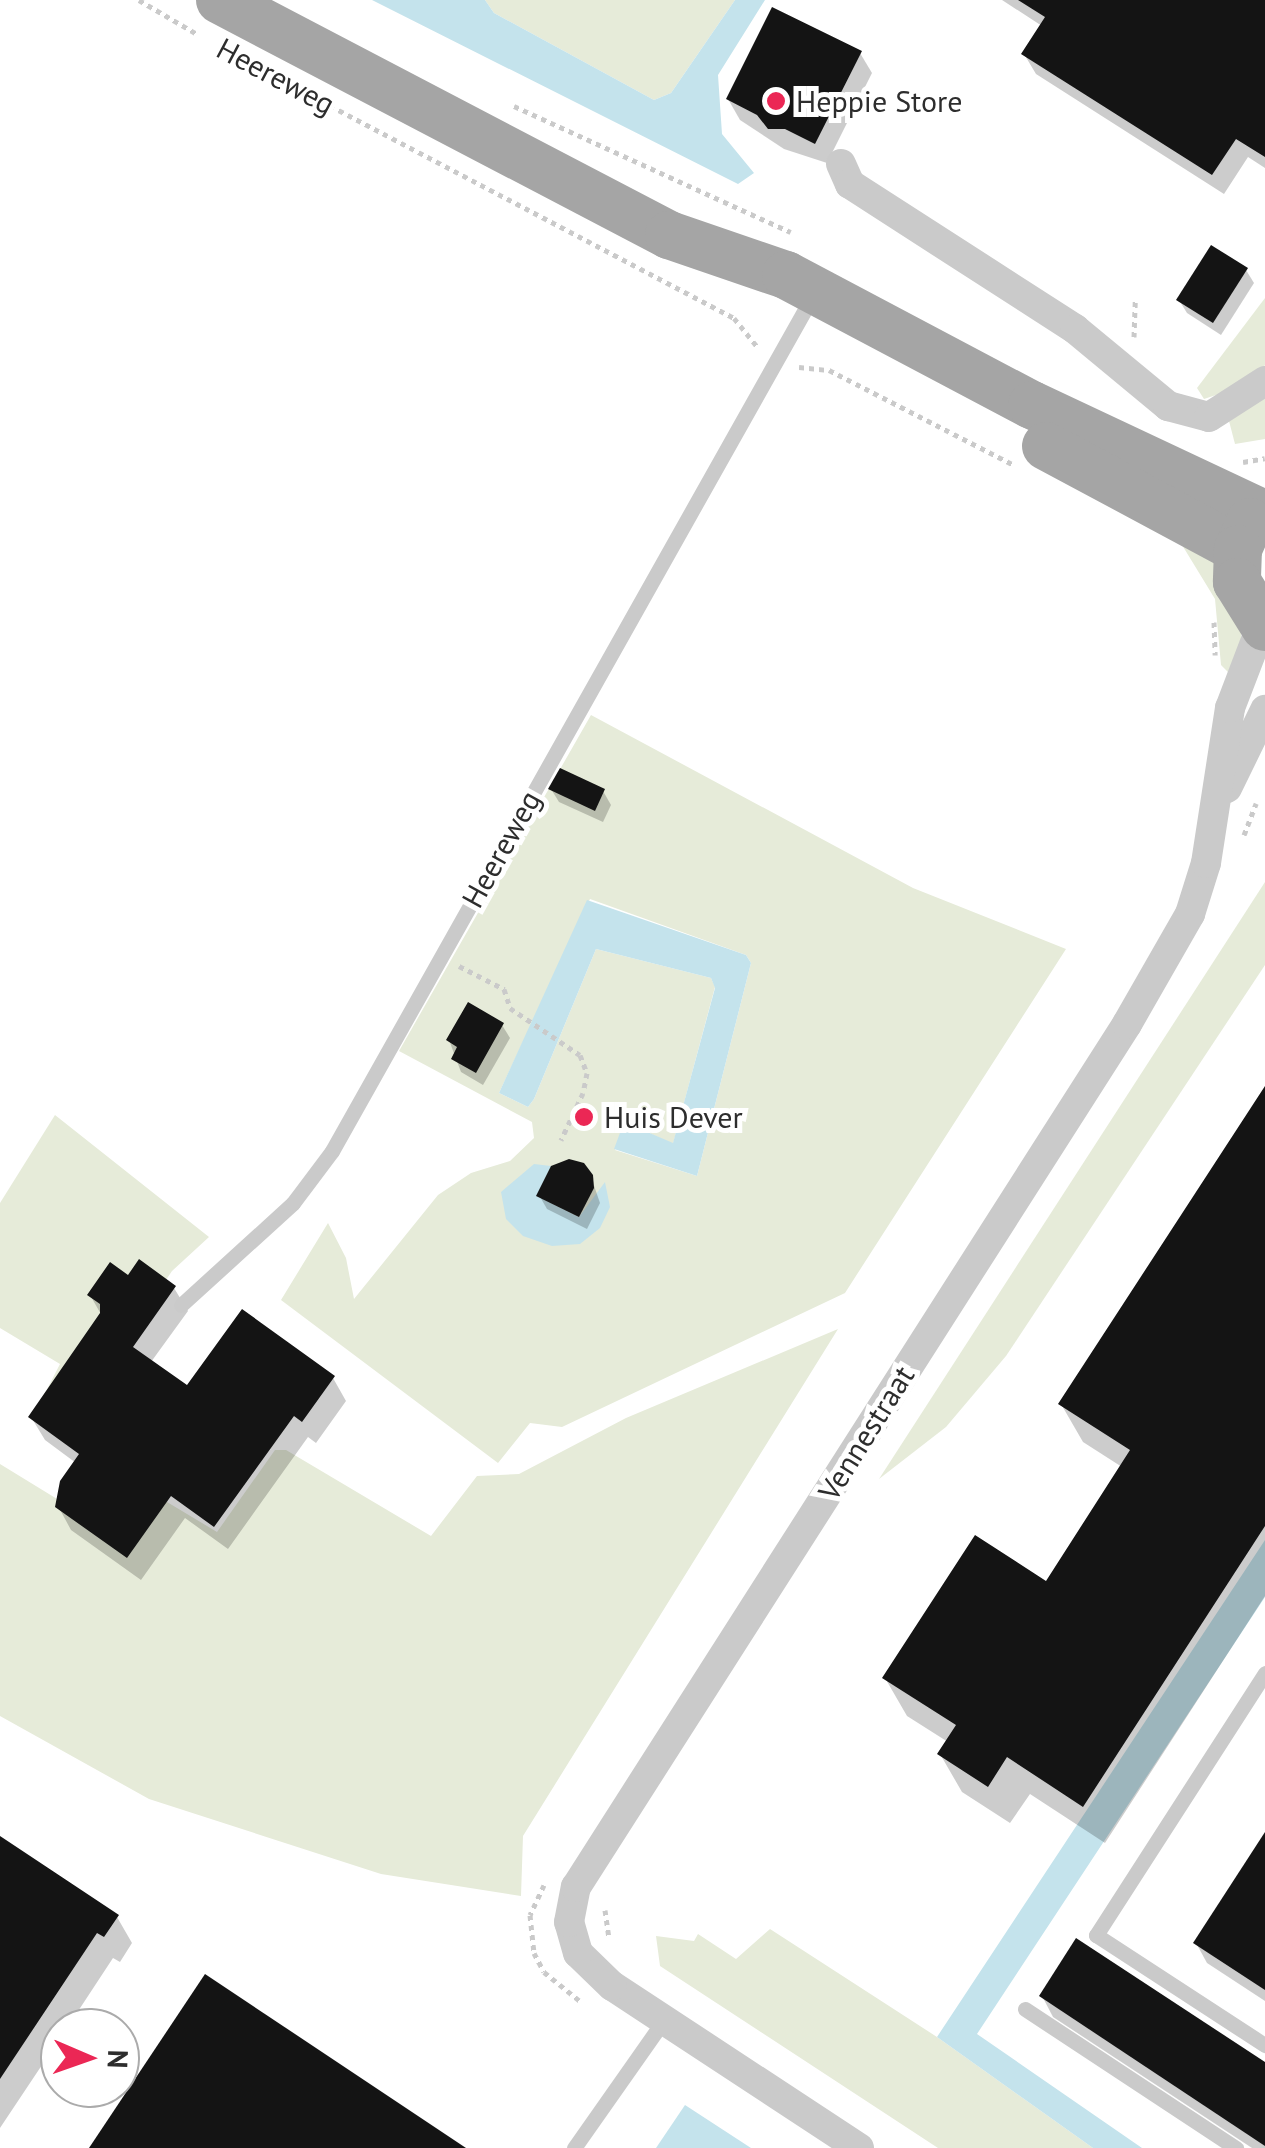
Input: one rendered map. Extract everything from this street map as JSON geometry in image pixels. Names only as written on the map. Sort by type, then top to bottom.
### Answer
[{"type":"main road","name":"Heereweg","points":[[216,21],[669,235],[716,275],[809,305],[1254,523]]},
{"type":"main road","points":[[1254,523],[1237,582],[1264,626]]},
{"type":"street","points":[[841,164],[850,184],[1075,329],[1168,406],[1209,418],[1265,381]]},
{"type":"street","name":"Vennestraat","points":[[859,2148],[664,2020],[578,1953],[569,1922],[576,1887],[1136,1007],[1190,914],[1214,812],[1230,708],[1264,626]]},
{"type":"street","name":"Vennestraat","points":[[1214,812],[1265,710]]},
{"type":"lane","name":"Heereweg","points":[[181,1305],[293,1203],[322,1164],[774,359],[809,305]]},
{"type":"lane","points":[[1265,1673],[1096,1935],[1265,2045]]},
{"type":"lane","points":[[1026,2009],[1236,2148]]},
{"type":"lane","points":[[574,2148],[664,2020]]},
{"type":"path","name":"Heereweg","points":[[140,0],[216,21]]},
{"type":"path","name":"Heereweg","points":[[262,70],[734,318],[774,359]]},
{"type":"path","points":[[774,359],[830,370],[1024,471]]},
{"type":"path","points":[[441,956],[504,990],[510,1008],[580,1055],[587,1073],[561,1140]]},
{"type":"green space","points":[[485,0],[735,0],[671,93],[654,100],[494,13]]},
{"type":"green space","points":[[1265,298],[1265,365],[1243,386],[1204,399],[1197,388]]},
{"type":"green space","points":[[1265,396],[1265,439],[1235,444],[1229,421]]},
{"type":"green space","points":[[1179,540],[1209,548],[1240,626],[1242,642],[1228,672],[1221,665],[1215,599]]},
{"type":"green space","points":[[591,715],[913,888],[1066,949],[845,1293],[562,1427],[530,1423],[498,1463],[281,1300],[328,1223],[346,1258],[354,1299],[438,1195],[471,1173],[510,1161],[534,1138],[532,1122],[399,1051]],"holes":[[[590,899],[746,955],[751,963],[697,1176],[615,1150],[625,1122],[673,1144],[715,987],[711,978],[596,949],[534,1099],[528,1107],[499,1093]]]},
{"type":"green space","points":[[1265,882],[1265,965],[1006,1356],[946,1427],[879,1479]]},
{"type":"green space","points":[[55,1115],[209,1237],[172,1271],[68,1426],[40,1403],[60,1364],[0,1328],[0,1203]]},
{"type":"green space","points":[[838,1329],[523,1836],[521,1896],[381,1874],[149,1799],[0,1716],[0,1464],[62,1502],[167,1502],[217,1532],[275,1450],[286,1450],[431,1536],[477,1476],[519,1474],[626,1418]]},
{"type":"green space","points":[[770,1929],[937,2037],[1093,2148],[938,2148],[660,1966],[656,1936],[694,1941],[698,1934],[736,1959]]},
{"type":"water","points":[[372,0],[485,0],[494,13],[654,100],[671,93],[735,0],[765,0],[718,75],[722,134],[754,173],[738,184]]},
{"type":"water","points":[[587,900],[746,955],[751,963],[697,1176],[614,1149],[624,1122],[673,1143],[715,988],[711,978],[596,949],[534,1099],[528,1107],[499,1093]]},
{"type":"water","points":[[534,1164],[551,1166],[537,1196],[579,1217],[605,1182],[610,1207],[600,1228],[580,1244],[552,1246],[523,1236],[506,1219],[501,1192]]},
{"type":"water","points":[[1265,1540],[1265,1597],[977,2034],[1142,2148],[1093,2148],[937,2037]]},
{"type":"water","points":[[685,2105],[751,2148],[656,2148]]},
{"type":"building","points":[[1018,0],[1265,0],[1265,157],[1236,139],[1212,175],[1021,54],[1045,17]]},
{"type":"building","points":[[772,7],[862,51],[815,144],[785,129],[768,129],[757,115],[726,99]]},
{"type":"building","points":[[1211,245],[1248,268],[1213,323],[1176,300]]},
{"type":"building","points":[[560,768],[605,789],[595,811],[548,789]]},
{"type":"building","points":[[468,1002],[504,1023],[476,1073],[451,1059],[457,1047],[446,1040]]},
{"type":"building","points":[[1265,1086],[1265,1526],[1083,1807],[1007,1757],[988,1787],[937,1754],[956,1725],[882,1678],[975,1535],[1046,1581],[1130,1450],[1058,1404]]},
{"type":"building","points":[[569,1159],[584,1163],[593,1175],[594,1188],[579,1217],[536,1196],[551,1166]]},
{"type":"building","points":[[139,1259],[176,1286],[133,1347],[187,1385],[242,1309],[335,1376],[302,1422],[294,1416],[214,1527],[171,1496],[127,1558],[55,1507],[60,1481],[79,1454],[28,1417],[100,1313],[100,1304],[87,1295],[110,1262],[128,1275]]},
{"type":"building","points":[[1265,1832],[1265,1990],[1193,1943]]},
{"type":"building","points":[[0,1836],[119,1915],[104,1937],[97,1933],[47,2008],[40,2008],[40,2019],[0,2079]]},
{"type":"building","points":[[1076,1938],[1265,2062],[1265,2146],[1039,1996]]},
{"type":"building","points":[[205,1974],[466,2148],[89,2148],[116,2108],[140,2108],[140,2072]]},
{"type":"place","name":"Heppie Store","points":[[776,101]]},
{"type":"place","name":"Huis Dever","points":[[584,1117]]}]
